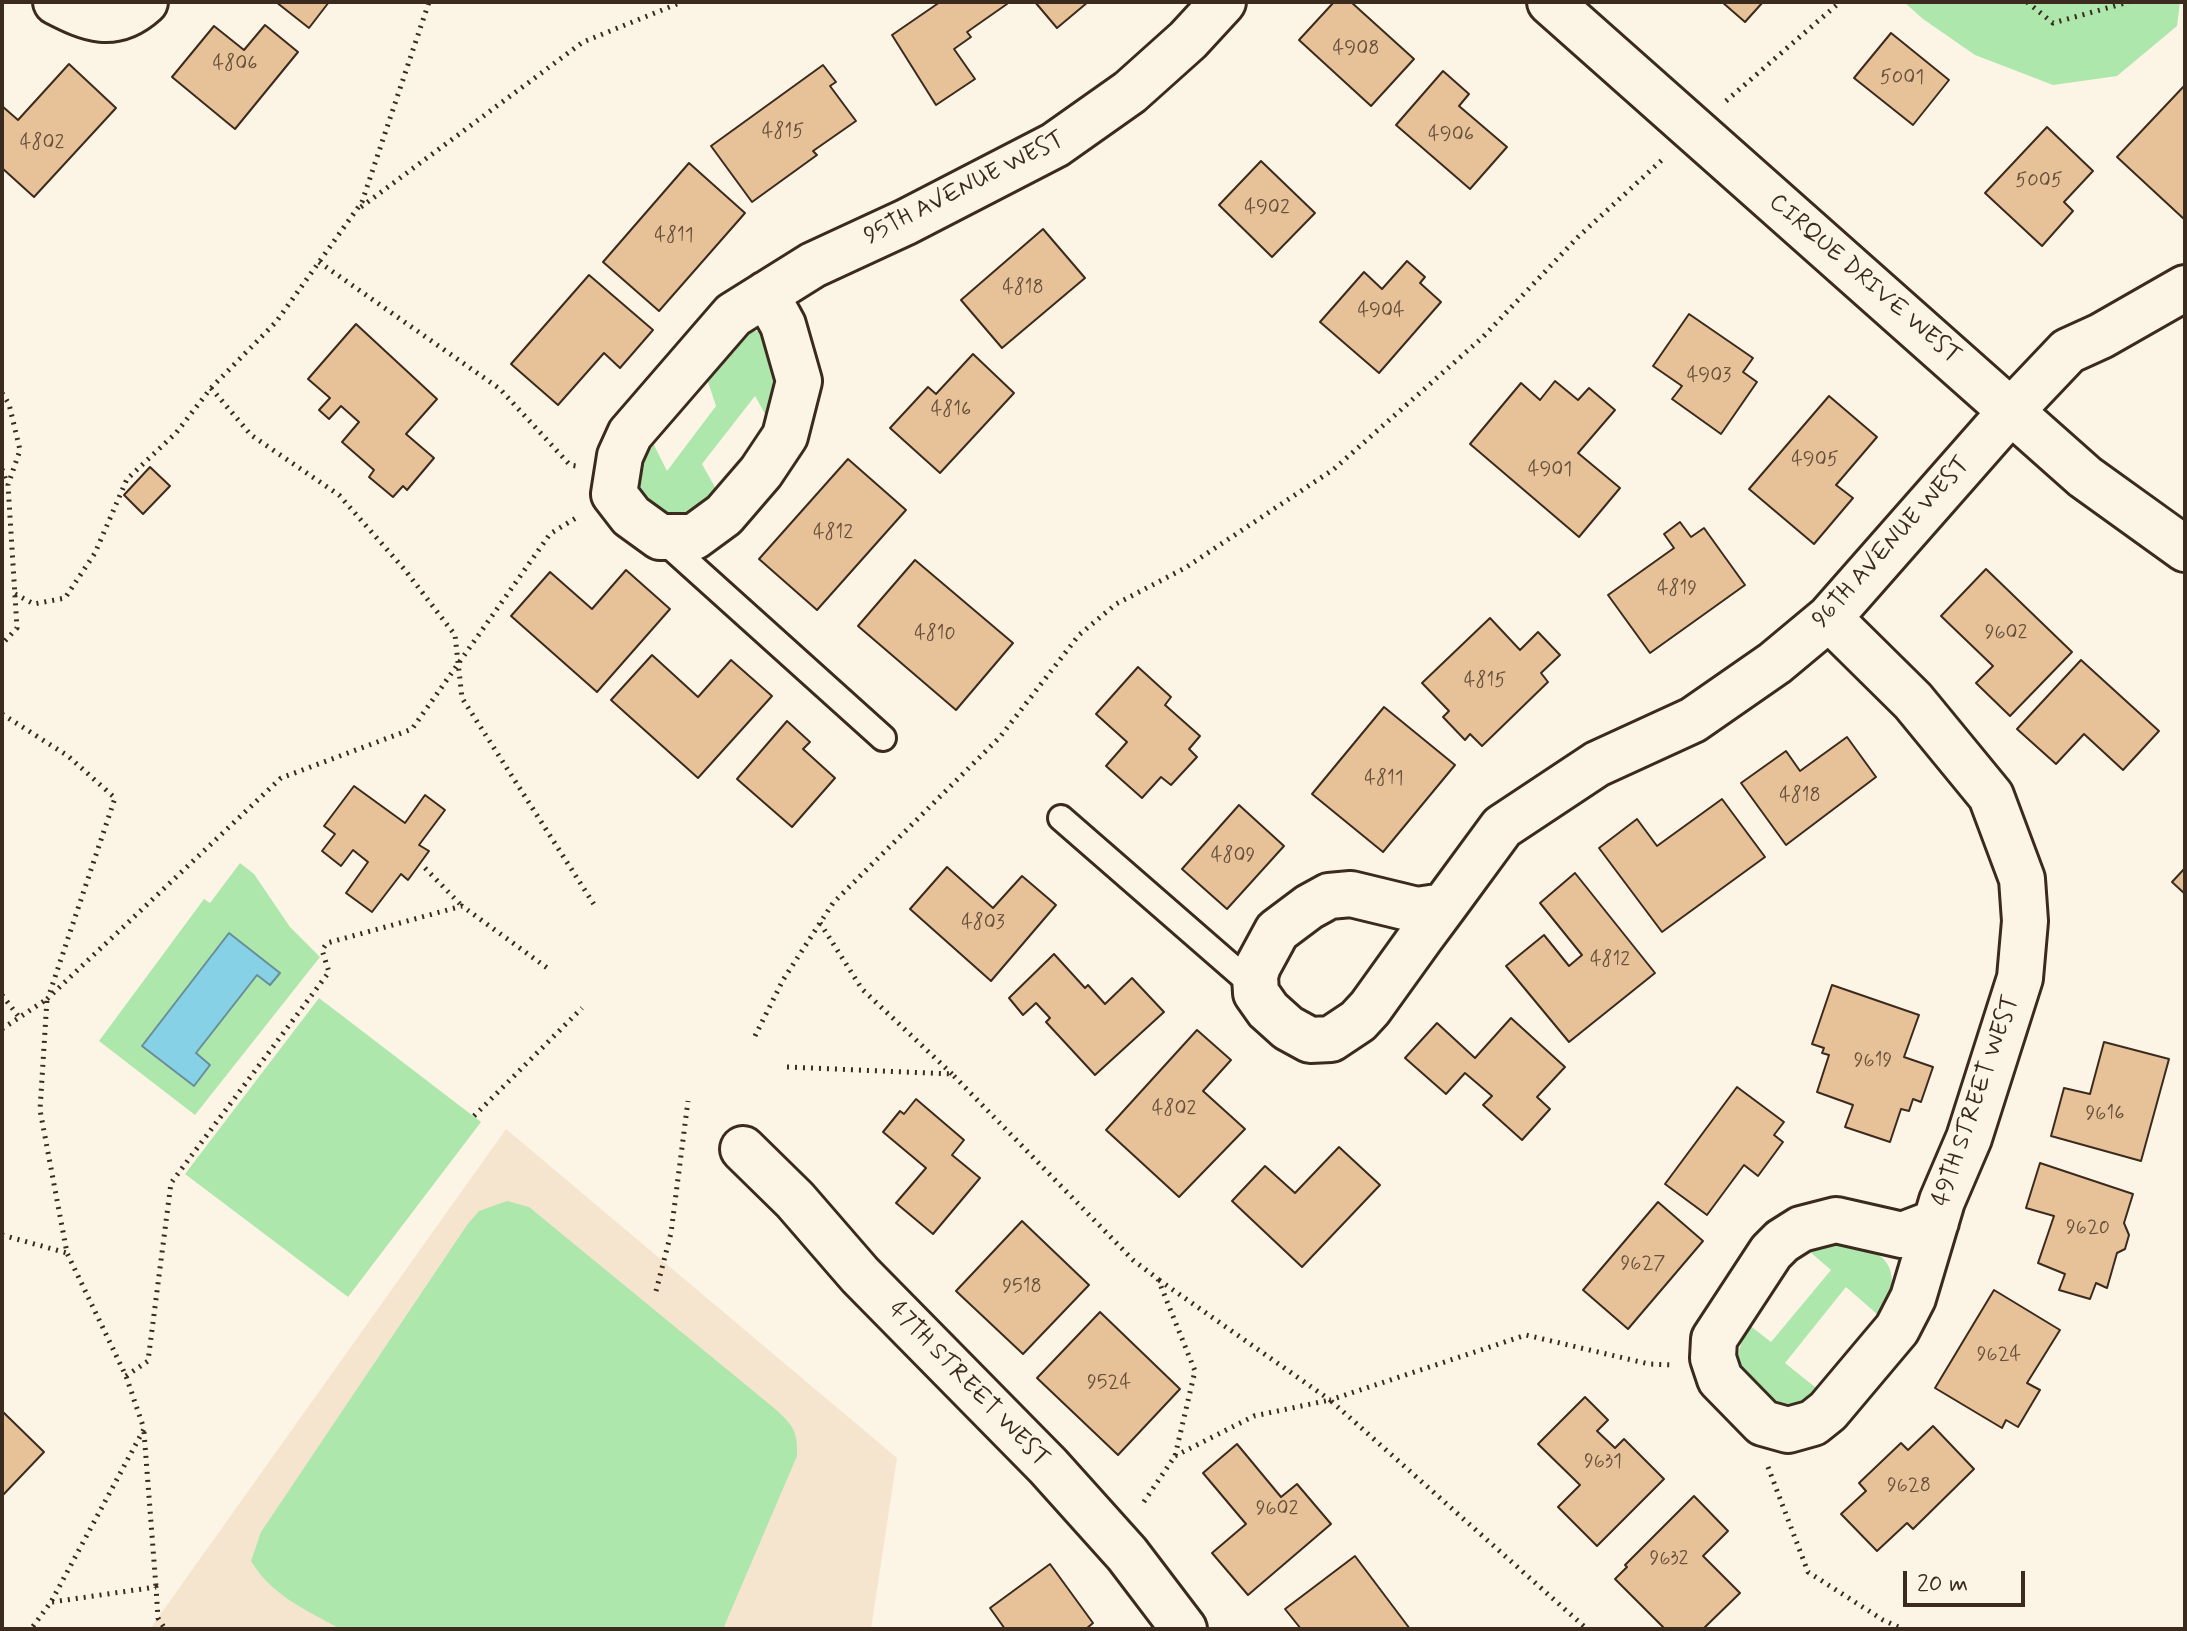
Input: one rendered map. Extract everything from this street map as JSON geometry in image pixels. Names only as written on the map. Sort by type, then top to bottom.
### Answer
[{"type":"street","points":[[56,2],[98,21],[132,14],[145,2]]},
{"type":"street","name":"95TH AVENUE WEST","points":[[615,484],[620,456],[630,434],[733,315],[813,265],[906,222],[1055,145],[1130,92],[1188,40],[1223,2]]},
{"type":"street","name":"CIRQUE DRIVE WEST","points":[[1550,2],[2085,477],[2185,549]]},
{"type":"street","name":"96TH AVENUE WEST","points":[[1255,987],[1268,1010],[1288,1028],[1310,1040],[1331,1039],[1358,1021],[1502,827],[1597,764],[1693,720],[1775,663],[1829,618],[2068,351],[2101,336],[2185,288]]},
{"type":"street","points":[[615,484],[631,516],[660,537],[694,537],[724,515],[761,472],[785,436],[799,381],[783,325],[766,294]]},
{"type":"street","name":"49TH STREET WEST","points":[[1763,1423],[1788,1430],[1813,1423],[1838,1400],[1897,1329],[1913,1298],[2020,978],[2025,921],[2022,879],[1991,796],[1913,701],[1829,618]]},
{"type":"street","points":[[1255,987],[1258,966],[1277,931],[1329,896],[1351,894],[1417,910],[1444,906]]},
{"type":"street","name":"47TH STREET WEST","points":[[743,1149],[795,1200],[860,1275],[1048,1466],[1127,1554],[1184,1629]]},
{"type":"street","name":"49TH STREET WEST","points":[[1716,1367],[1714,1339],[1771,1252],[1782,1241],[1801,1229],[1836,1220],[1902,1235],[1936,1222]]},
{"type":"street","points":[[1716,1367],[1720,1379],[1763,1423]]},
{"type":"lane","points":[[660,537],[883,738]]},
{"type":"lane","points":[[1061,818],[1255,987]]},
{"type":"path","points":[[15,594],[34,604],[65,598],[95,553],[127,479],[176,433],[211,388],[276,322],[356,211],[362,202],[429,2]]},
{"type":"path","points":[[356,211],[583,42],[682,2]]},
{"type":"path","points":[[755,1036],[783,980],[833,903],[1000,737],[1079,635],[1116,604],[1185,568],[1334,469],[1483,337],[1578,237],[1694,129],[1840,2]]},
{"type":"path","points":[[2027,2],[2053,23],[2129,2]]},
{"type":"path","points":[[2,1029],[47,999],[281,778],[412,729],[550,534],[615,484],[570,465],[500,389],[319,262]]},
{"type":"path","points":[[211,388],[251,435],[339,495],[405,570],[455,635],[462,698],[595,906]]},
{"type":"path","points":[[2,393],[9,404],[20,450],[8,485]]},
{"type":"path","points":[[2,469],[8,485],[17,628],[2,644]]},
{"type":"path","points":[[2,714],[68,756],[115,798],[47,999],[40,1110],[67,1253],[126,1376],[144,1429],[158,1618],[165,1629]]},
{"type":"path","points":[[425,868],[462,906],[550,970]]},
{"type":"path","points":[[126,1376],[148,1361],[171,1183],[329,972],[322,950],[327,943],[462,906]]},
{"type":"path","points":[[820,923],[862,989],[952,1074],[1133,1260],[1330,1400],[1587,1629]]},
{"type":"path","points":[[2,995],[19,1017]]},
{"type":"path","points":[[474,1116],[582,1008]]},
{"type":"path","points":[[787,1067],[952,1074]]},
{"type":"path","points":[[656,1291],[671,1233],[688,1101]]},
{"type":"path","points":[[2,1235],[67,1253]]},
{"type":"path","points":[[1137,1510],[1175,1456],[1195,1371],[1158,1279]]},
{"type":"path","points":[[1175,1456],[1254,1416],[1330,1400],[1526,1335],[1649,1364],[1716,1367]]},
{"type":"path","points":[[1763,1423],[1761,1451],[1808,1572],[1883,1620],[1903,1629]]},
{"type":"path","points":[[31,1629],[51,1602],[144,1429]]},
{"type":"path","points":[[51,1602],[156,1587]]},
{"type":"shaded area","points":[[506,1129],[897,1458],[871,1629],[150,1629]]},
{"type":"green space","points":[[1904,2],[2180,2],[2177,26],[2117,76],[2053,85],[1975,55]]},
{"type":"green space","points":[[759,331],[778,345],[777,435],[755,396],[702,464],[721,498],[706,515],[666,522],[636,493],[634,456],[648,433],[667,471],[716,406],[703,367],[740,332]]},
{"type":"green space","points":[[240,863],[254,874],[290,927],[320,957],[195,1115],[99,1041],[204,899],[210,903]]},
{"type":"green space","points":[[319,998],[481,1122],[348,1297],[185,1174]]},
{"type":"green space","points":[[507,1201],[529,1207],[774,1408],[793,1429],[797,1456],[723,1629],[340,1629],[279,1593],[251,1561],[261,1532],[467,1225],[479,1211]]},
{"type":"green space","points":[[1821,1238],[1858,1246],[1883,1258],[1892,1281],[1891,1298],[1885,1321],[1846,1287],[1785,1363],[1820,1391],[1807,1401],[1795,1405],[1784,1404],[1764,1393],[1734,1365],[1748,1324],[1771,1342],[1831,1270],[1810,1252]]},
{"type":"water","points":[[229,933],[280,973],[270,985],[257,975],[196,1053],[210,1065],[194,1086],[142,1046]]},
{"type":"building","points":[[276,2],[329,2],[309,28]]},
{"type":"building","points":[[940,2],[1007,4],[967,32],[971,37],[954,49],[975,79],[936,105],[892,35]]},
{"type":"building","points":[[1035,2],[1088,2],[1057,28]]},
{"type":"building","points":[[1334,2],[1351,2],[1414,59],[1371,106],[1299,40]]},
{"type":"building","points":[[1722,2],[1763,2],[1745,22]]},
{"type":"building","points":[[265,25],[298,52],[235,129],[172,77],[214,26],[244,50]]},
{"type":"building","points":[[1891,33],[1949,80],[1913,125],[1854,78]]},
{"type":"building","points":[[69,64],[116,108],[34,197],[2,168],[2,106],[18,120]]},
{"type":"building","points":[[823,65],[836,82],[830,86],[856,121],[813,151],[817,155],[752,202],[711,146]]},
{"type":"building","points":[[1443,71],[1469,94],[1459,106],[1507,147],[1470,189],[1396,125]]},
{"type":"building","points":[[2185,85],[2185,220],[2117,157]]},
{"type":"building","points":[[2047,127],[2093,171],[2064,202],[2073,211],[2042,246],[1985,193]]},
{"type":"building","points":[[1261,161],[1315,213],[1272,257],[1219,205]]},
{"type":"building","points":[[689,163],[745,213],[659,311],[603,262]]},
{"type":"building","points":[[1043,229],[1085,278],[1002,348],[961,300]]},
{"type":"building","points":[[1407,261],[1425,277],[1420,283],[1441,302],[1379,373],[1320,322],[1364,272],[1382,289]]},
{"type":"building","points":[[589,275],[653,330],[620,368],[604,353],[558,405],[511,364]]},
{"type":"building","points":[[1689,314],[1753,358],[1743,372],[1757,382],[1721,434],[1672,399],[1682,386],[1653,366]]},
{"type":"building","points":[[356,324],[437,399],[406,434],[434,458],[407,490],[403,486],[393,497],[369,477],[374,470],[342,442],[359,422],[341,406],[329,419],[319,410],[330,398],[308,379]]},
{"type":"building","points":[[973,354],[1014,393],[940,473],[890,428],[928,387],[936,394]]},
{"type":"building","points":[[1555,381],[1578,400],[1589,388],[1615,410],[1578,453],[1620,488],[1579,537],[1470,444],[1521,383],[1540,400]]},
{"type":"building","points":[[1829,396],[1877,437],[1836,485],[1853,498],[1814,544],[1749,489]]},
{"type":"building","points":[[848,459],[906,510],[817,610],[759,559]]},
{"type":"building","points":[[150,467],[170,486],[143,514],[124,495]]},
{"type":"building","points":[[1680,522],[1691,537],[1704,528],[1745,585],[1650,653],[1608,595],[1674,548],[1664,534]]},
{"type":"building","points":[[915,560],[1013,643],[956,710],[858,626]]},
{"type":"building","points":[[1986,569],[2072,652],[2010,716],[1976,683],[1993,666],[1941,616]]},
{"type":"building","points":[[626,570],[670,609],[597,692],[511,616],[550,572],[592,609]]},
{"type":"building","points":[[1490,618],[1520,650],[1538,632],[1560,655],[1541,673],[1548,682],[1482,746],[1470,734],[1465,740],[1443,717],[1449,711],[1422,683]]},
{"type":"building","points":[[652,655],[698,697],[731,660],[772,696],[698,778],[611,700]]},
{"type":"building","points":[[2081,660],[2159,731],[2123,770],[2084,734],[2056,764],[2017,729]]},
{"type":"building","points":[[1138,667],[1171,697],[1165,705],[1200,736],[1189,749],[1197,757],[1171,785],[1161,777],[1142,798],[1106,766],[1127,742],[1096,714]]},
{"type":"building","points":[[1384,707],[1455,765],[1383,852],[1312,794]]},
{"type":"building","points":[[787,721],[810,742],[803,749],[835,778],[792,827],[737,779]]},
{"type":"building","points":[[1847,737],[1876,777],[1786,845],[1741,783],[1786,751],[1800,771]]},
{"type":"building","points":[[354,786],[405,823],[425,795],[445,810],[419,845],[429,851],[408,880],[401,874],[372,912],[346,893],[368,862],[353,850],[341,866],[322,851],[335,834],[324,826]]},
{"type":"building","points":[[1722,799],[1765,857],[1662,932],[1599,848],[1637,819],[1657,846]]},
{"type":"building","points":[[1239,805],[1284,846],[1227,909],[1182,869]]},
{"type":"building","points":[[947,867],[993,908],[1022,876],[1056,905],[991,981],[910,909]]},
{"type":"building","points":[[2185,868],[2185,894],[2172,882]]},
{"type":"building","points":[[1575,873],[1655,973],[1569,1042],[1506,966],[1544,935],[1569,966],[1582,955],[1540,903]]},
{"type":"building","points":[[1054,954],[1085,988],[1088,985],[1105,1004],[1132,978],[1164,1012],[1095,1075],[1046,1022],[1050,1018],[1036,1003],[1023,1015],[1009,998]]},
{"type":"building","points":[[1832,985],[1919,1015],[1904,1057],[1933,1067],[1921,1102],[1913,1099],[1909,1111],[1901,1109],[1890,1142],[1845,1127],[1853,1105],[1817,1092],[1829,1055],[1822,1053],[1824,1048],[1812,1044]]},
{"type":"building","points":[[1511,1018],[1565,1067],[1537,1097],[1550,1109],[1522,1140],[1483,1105],[1492,1096],[1465,1073],[1446,1094],[1405,1058],[1437,1023],[1475,1058]]},
{"type":"building","points":[[1197,1030],[1231,1060],[1203,1091],[1245,1129],[1179,1197],[1106,1130]]},
{"type":"building","points":[[2104,1042],[2169,1059],[2141,1161],[2051,1136],[2064,1088],[2090,1094]]},
{"type":"building","points":[[1737,1087],[1784,1122],[1774,1135],[1783,1142],[1758,1176],[1744,1165],[1707,1215],[1665,1184]]},
{"type":"building","points":[[916,1099],[964,1140],[952,1155],[980,1178],[933,1234],[896,1203],[926,1168],[883,1132],[900,1111],[904,1114]]},
{"type":"building","points":[[1339,1147],[1380,1185],[1302,1267],[1232,1201],[1265,1166],[1295,1193]]},
{"type":"building","points":[[2040,1163],[2133,1194],[2124,1223],[2129,1235],[2125,1249],[2117,1253],[2107,1288],[2096,1283],[2090,1299],[2059,1290],[2065,1274],[2038,1263],[2054,1216],[2026,1208]]},
{"type":"building","points":[[1658,1202],[1703,1241],[1628,1329],[1583,1290]]},
{"type":"building","points":[[1022,1221],[1089,1285],[1023,1354],[956,1291]]},
{"type":"building","points":[[1994,1290],[2060,1330],[2027,1383],[2040,1390],[2018,1427],[2006,1420],[2002,1428],[1935,1388]]},
{"type":"building","points":[[1100,1312],[1180,1389],[1118,1455],[1037,1378]]},
{"type":"building","points":[[1585,1397],[1608,1420],[1597,1431],[1615,1448],[1624,1439],[1664,1479],[1597,1546],[1558,1507],[1580,1485],[1538,1444]]},
{"type":"building","points":[[2,1411],[44,1452],[2,1496]]},
{"type":"building","points":[[1933,1426],[1974,1469],[1913,1529],[1907,1523],[1877,1551],[1841,1514],[1866,1491],[1859,1483],[1901,1443],[1908,1450]]},
{"type":"building","points":[[1237,1444],[1281,1497],[1297,1484],[1331,1524],[1248,1595],[1212,1553],[1246,1524],[1203,1473]]},
{"type":"building","points":[[1694,1496],[1728,1531],[1703,1556],[1740,1593],[1703,1629],[1665,1629],[1615,1579],[1627,1567],[1625,1565]]},
{"type":"building","points":[[1355,1556],[1410,1629],[1301,1629],[1285,1609]]},
{"type":"building","points":[[1050,1564],[1093,1623],[1086,1629],[1005,1629],[990,1608]]}]
